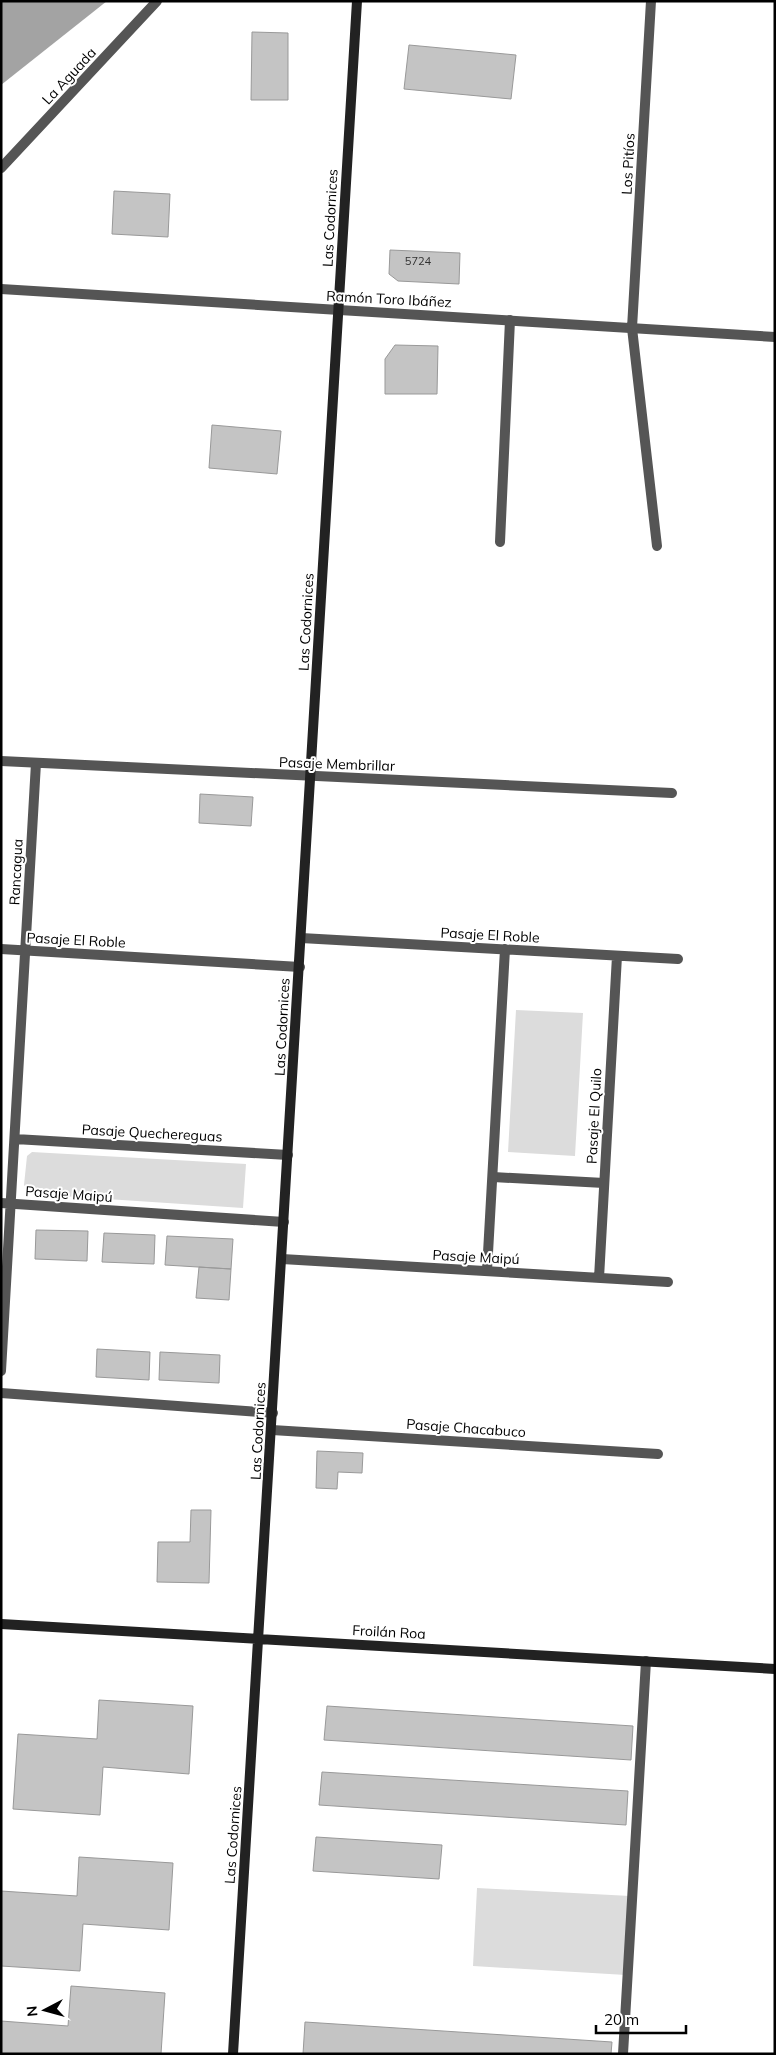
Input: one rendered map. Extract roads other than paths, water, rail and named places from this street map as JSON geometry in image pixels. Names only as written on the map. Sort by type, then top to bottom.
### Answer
[{"type":"street","name":"La Aguada","points":[[1,168],[157,1]]},
{"type":"street","name":"Las Codornices","points":[[233,2054],[260,1639],[357,1]]},
{"type":"street","name":"Los Pitíos","points":[[651,1],[632,328],[657,546]]},
{"type":"street","name":"Ramón Toro Ibáñez","points":[[1,289],[775,337]]},
{"type":"street","points":[[500,542],[510,320]]},
{"type":"street","name":"Pasaje Membrillar","points":[[1,761],[672,793]]},
{"type":"street","name":"Rancagua","points":[[1,1371],[6,1203],[15,1139],[36,763]]},
{"type":"street","name":"Pasaje El Roble","points":[[301,938],[678,959]]},
{"type":"street","name":"Pasaje El Roble","points":[[1,950],[300,967]]},
{"type":"street","points":[[487,1271],[505,950]]},
{"type":"street","name":"Pasaje El Quilo","points":[[599,1278],[618,956]]},
{"type":"street","name":"Pasaje Quechereguas","points":[[15,1139],[288,1155]]},
{"type":"street","points":[[493,1177],[604,1183]]},
{"type":"street","name":"Pasaje Maipú","points":[[6,1203],[284,1222]]},
{"type":"street","name":"Pasaje Maipú","points":[[282,1259],[668,1282]]},
{"type":"street","points":[[1,1394],[273,1413]]},
{"type":"street","name":"Pasaje Chacabuco","points":[[272,1430],[658,1454]]},
{"type":"street","name":"Froilán Roa","points":[[1,1624],[775,1669]]},
{"type":"street","points":[[623,2054],[646,1661]]}]
